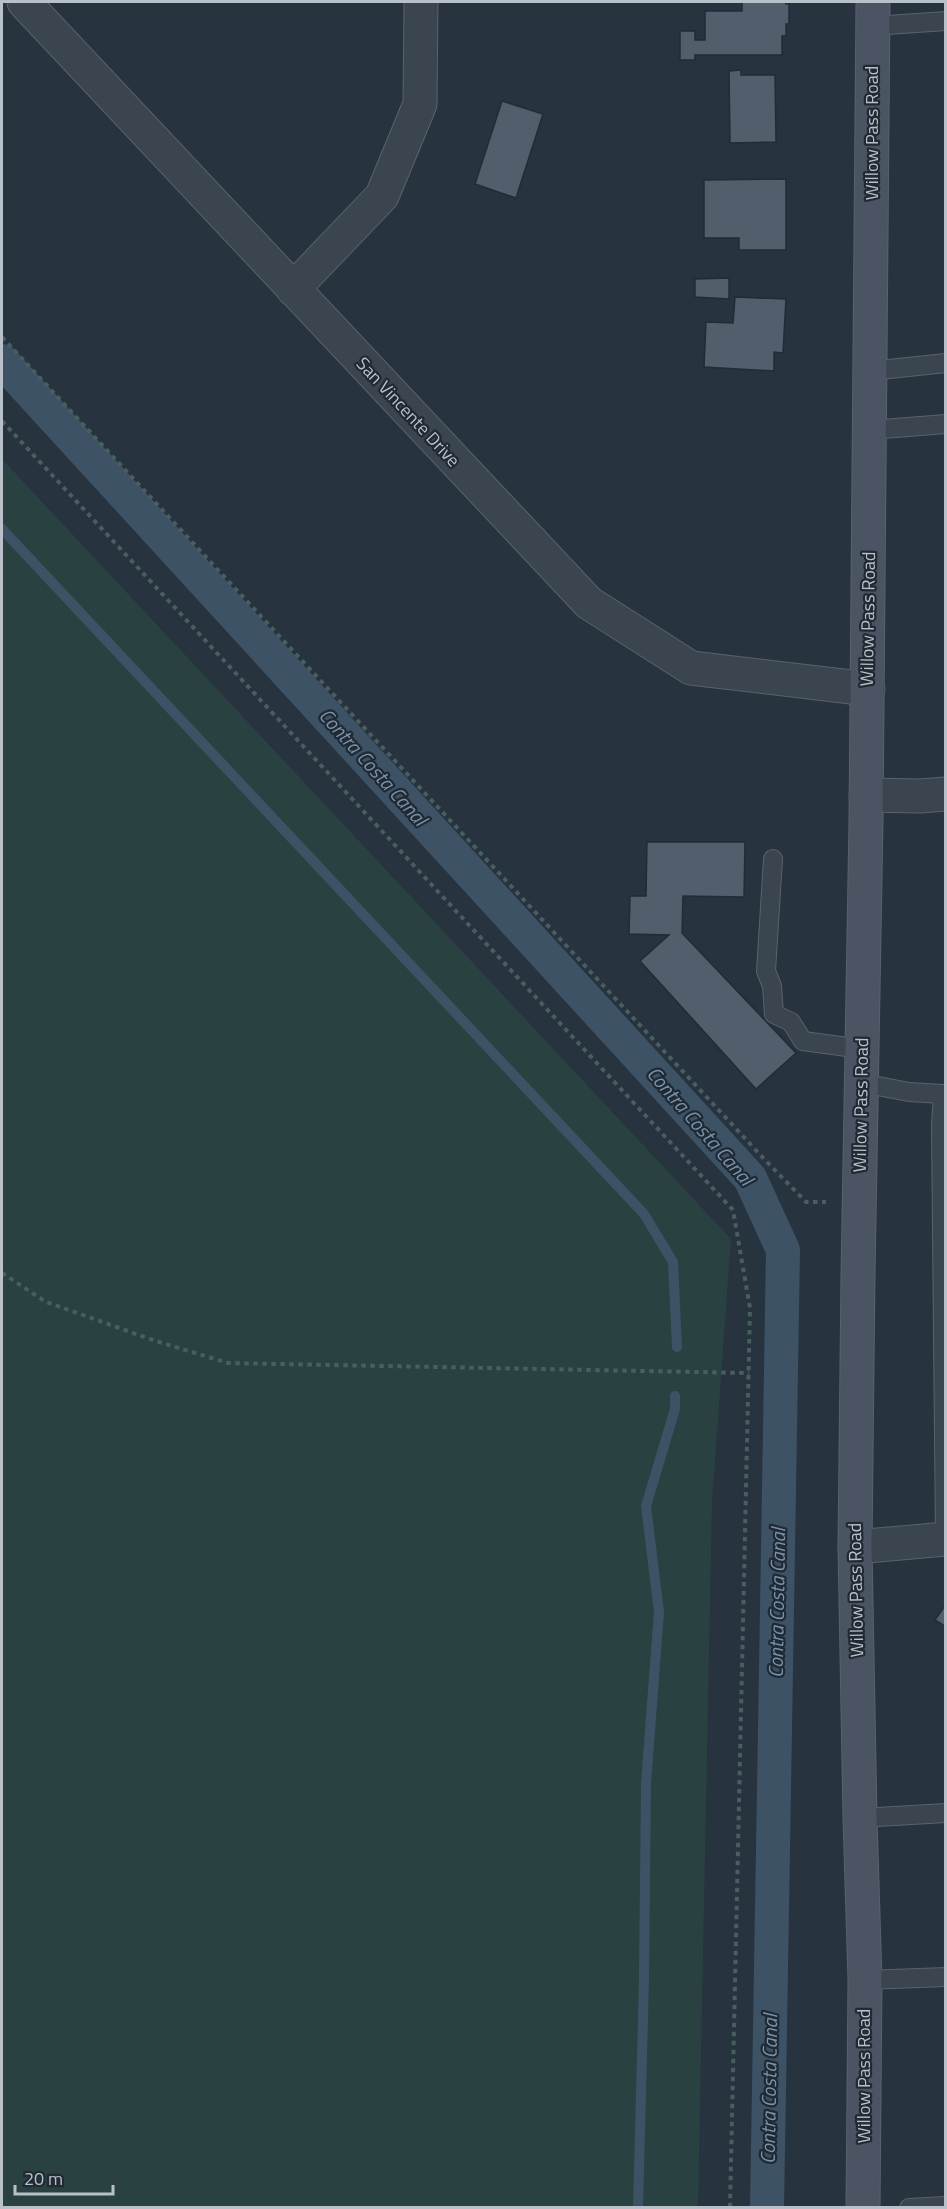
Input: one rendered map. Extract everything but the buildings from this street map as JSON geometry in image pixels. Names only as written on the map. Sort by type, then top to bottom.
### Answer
[{"type":"main road","name":"Willow Pass Road","points":[[864,2208],[865,1980],[855,1547],[868,689],[873,14]]},
{"type":"street","name":"San Vincente Drive","points":[[24,2],[588,603],[691,668],[868,689]]},
{"type":"street","points":[[293,289],[382,196],[420,104],[421,2]]},
{"type":"street","points":[[866,795],[945,794]]},
{"type":"street","points":[[855,1547],[945,1539]]},
{"type":"lane","points":[[873,14],[945,21]]},
{"type":"lane","points":[[870,370],[945,363]]},
{"type":"lane","points":[[870,430],[945,424]]},
{"type":"lane","points":[[773,859],[766,971],[772,986],[774,1014],[791,1022],[803,1041],[862,1049]]},
{"type":"lane","points":[[862,1083],[909,1092],[944,1092],[945,1539]]},
{"type":"lane","points":[[860,1818],[945,1813]]},
{"type":"lane","points":[[865,1980],[945,1977]]},
{"type":"lane","points":[[909,2208],[945,2206]]},
{"type":"path","points":[[2,337],[806,1202],[859,1203]]},
{"type":"path","points":[[2,421],[733,1210],[750,1308],[730,2208]]},
{"type":"path","points":[[2,1273],[46,1302],[156,1341],[228,1363],[749,1373]]},
{"type":"green space","points":[[2,459],[731,1239],[712,1503],[698,2207],[2,2207]]},
{"type":"waterway","name":"Contra Costa Canal","points":[[2,361],[750,1178],[783,1250],[767,2208]]},
{"type":"waterway","points":[[2,529],[644,1214],[673,1262],[677,1347]]},
{"type":"waterway","points":[[638,2208],[646,1783],[659,1612],[646,1506],[675,1409],[675,1396]]}]
